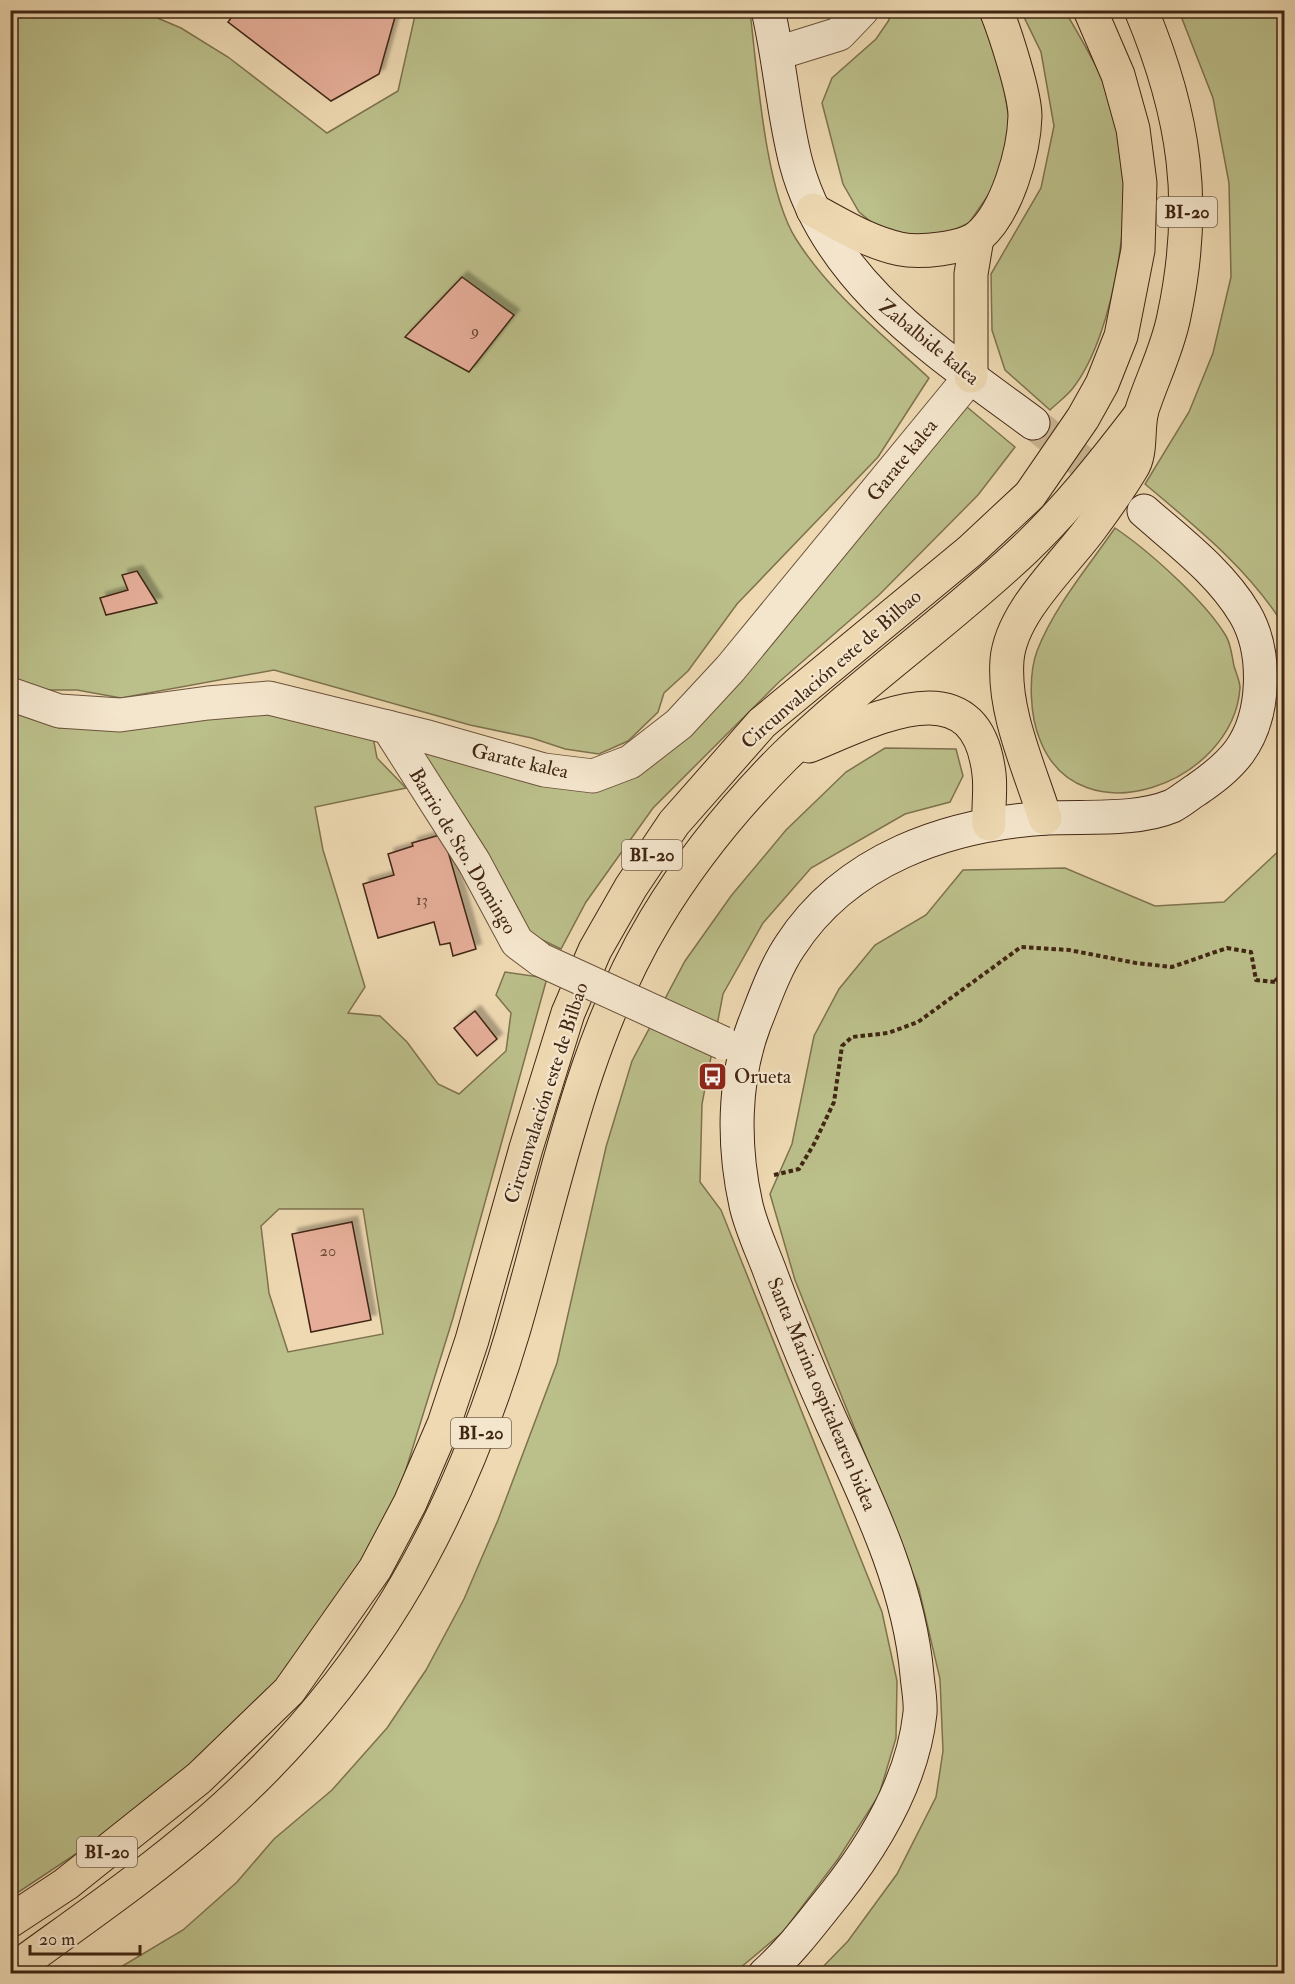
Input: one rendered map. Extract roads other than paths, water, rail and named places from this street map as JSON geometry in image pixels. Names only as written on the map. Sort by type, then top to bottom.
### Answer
[{"type":"main road","points":[[813,210],[867,239],[901,249],[927,251],[977,238],[994,220],[1018,164],[1025,114],[1005,31],[996,10]]},
{"type":"main road","name":"Circunvalación este de Bilbao","points":[[10,1921],[66,1884],[199,1778],[289,1691],[375,1569],[410,1503],[447,1413],[472,1340],[526,1148],[568,1013],[595,950],[631,886],[674,823],[762,723],[970,550],[1030,495],[1093,401],[1121,336],[1138,250],[1140,183],[1133,129],[1118,75],[1090,10]]},
{"type":"main road","name":"BI-20","points":[[1141,10],[1163,63],[1178,116],[1185,165],[1187,214],[1174,318],[1141,414]]},
{"type":"main road","points":[[971,376],[971,274],[977,238]]},
{"type":"main road","points":[[1046,818],[1010,704],[1007,659],[1017,628],[1035,598],[1091,528],[1134,465],[1141,414]]},
{"type":"main road","name":"Circunvalación este de Bilbao","points":[[10,1972],[114,1897],[202,1827],[237,1795],[309,1721],[352,1669],[393,1610],[447,1511],[481,1431],[514,1328],[574,1112],[595,1049],[623,978],[686,872],[730,814],[788,754],[966,603],[1026,548],[1071,502],[1141,414]]},
{"type":"main road","points":[[788,754],[900,710],[922,706],[939,707],[967,723],[978,736],[989,773],[988,825]]},
{"type":"street","name":"Zabalbide kalea","points":[[768,10],[778,53],[796,163],[813,210],[839,254],[870,294],[901,322],[1033,423]]},
{"type":"street","points":[[778,53],[839,34],[862,10]]},
{"type":"street","name":"Garate kalea","points":[[10,694],[59,711],[120,715],[208,703],[269,698],[388,727],[544,770],[593,776],[630,762],[679,724],[730,669],[971,376]]},
{"type":"street","points":[[988,825],[1046,818],[1122,816],[1171,806],[1218,775],[1241,748],[1254,718],[1261,685],[1257,646],[1246,615],[1210,569],[1144,511]]},
{"type":"street","name":"Barrio de Sto. Domingo","points":[[388,727],[474,862],[517,942],[542,960],[735,1049]]},
{"type":"street","points":[[988,825],[999,816],[1025,808],[1035,787]]},
{"type":"street","name":"Santa Marina ospitalearen bidea","points":[[765,1974],[784,1957],[848,1878],[876,1837],[910,1761],[921,1710],[914,1642],[899,1581],[871,1510],[794,1338],[747,1207],[738,1155],[735,1049],[753,1028],[789,947],[833,894],[873,865],[924,841],[988,825]]},
{"type":"tunnel","points":[[1033,423],[1116,489]]},
{"type":"place","name":"Orueta","points":[[713,1076]]}]
